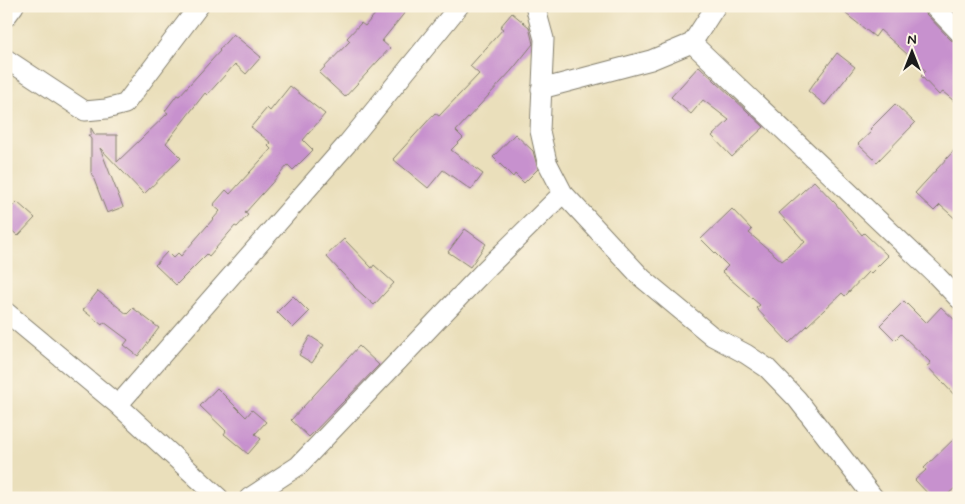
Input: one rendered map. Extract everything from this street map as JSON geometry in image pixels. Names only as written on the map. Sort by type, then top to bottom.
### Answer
[{"type":"street","points":[[6,17],[14,6]]},
{"type":"street","points":[[6,59],[85,111],[106,109],[124,104],[199,6]]},
{"type":"street","points":[[118,405],[347,144],[459,6]]},
{"type":"street","points":[[534,6],[544,39],[540,130],[547,162],[563,193],[642,278],[712,336],[746,354],[767,368],[797,399],[874,498]]},
{"type":"street","points":[[541,89],[651,60],[692,43],[716,6]]},
{"type":"street","points":[[934,6],[959,32]]},
{"type":"street","points":[[692,43],[959,299]]},
{"type":"street","points":[[249,498],[298,466],[485,270],[563,193]]},
{"type":"street","points":[[6,312],[118,405],[219,498]]},
{"type":"building","points":[[382,6],[410,6],[382,41],[390,48],[345,97],[319,73],[350,41],[347,38],[361,23],[365,26]]},
{"type":"building","points":[[836,6],[923,6],[926,14],[951,40],[959,43],[959,105],[943,92],[939,95],[921,76],[926,71],[880,30],[875,37]]},
{"type":"building","points":[[512,13],[529,27],[533,44],[512,70],[456,131],[463,138],[451,150],[483,174],[471,190],[443,170],[428,188],[393,159],[435,113],[439,116],[479,74],[470,66],[503,29],[500,27]]},
{"type":"building","points":[[233,34],[261,57],[246,74],[235,64],[207,95],[205,93],[166,143],[181,158],[144,194],[100,148],[123,207],[107,213],[91,172],[91,139],[88,135],[91,135],[91,128],[95,135],[117,135],[117,162],[168,113],[165,111],[177,95],[179,96]]},
{"type":"building","points":[[837,53],[855,67],[825,105],[808,91]]},
{"type":"building","points":[[699,66],[764,127],[732,157],[712,136],[729,120],[703,100],[691,114],[671,97]]},
{"type":"building","points":[[290,86],[325,114],[303,140],[313,150],[293,170],[288,165],[245,213],[248,215],[237,227],[235,226],[209,256],[207,254],[176,285],[155,265],[167,252],[173,258],[178,253],[181,256],[220,211],[213,205],[226,190],[230,194],[271,149],[268,146],[271,143],[251,127],[267,108],[270,111]]},
{"type":"building","points":[[895,104],[915,123],[877,162],[858,144]]},
{"type":"building","points":[[515,134],[533,151],[538,169],[524,183],[515,174],[513,177],[493,157]]},
{"type":"building","points":[[959,145],[959,222],[940,205],[934,211],[915,193]]},
{"type":"building","points":[[814,181],[862,235],[864,233],[888,256],[870,274],[868,272],[845,296],[842,293],[789,343],[756,308],[760,305],[722,272],[728,266],[701,239],[732,209],[752,230],[749,233],[782,261],[805,242],[779,213]]},
{"type":"building","points":[[17,202],[35,218],[18,236],[6,225],[6,213]]},
{"type":"building","points":[[465,229],[486,244],[470,267],[448,252]]},
{"type":"building","points":[[344,239],[372,268],[374,265],[394,283],[374,305],[354,287],[326,256]]},
{"type":"building","points":[[98,291],[127,314],[133,308],[159,328],[138,356],[124,345],[128,340],[104,322],[102,325],[83,310]]},
{"type":"building","points":[[293,296],[309,312],[293,328],[277,312]]},
{"type":"building","points":[[904,301],[926,323],[941,307],[959,324],[959,400],[927,366],[931,363],[901,334],[895,340],[880,325]]},
{"type":"building","points":[[310,336],[324,345],[312,363],[299,355]]},
{"type":"building","points":[[359,346],[379,365],[309,437],[291,420]]},
{"type":"building","points":[[217,388],[246,417],[252,410],[266,422],[255,434],[261,439],[248,454],[224,434],[226,431],[200,406]]},
{"type":"building","points":[[959,434],[959,484],[944,498],[932,498],[915,480],[926,470],[924,468]]}]
